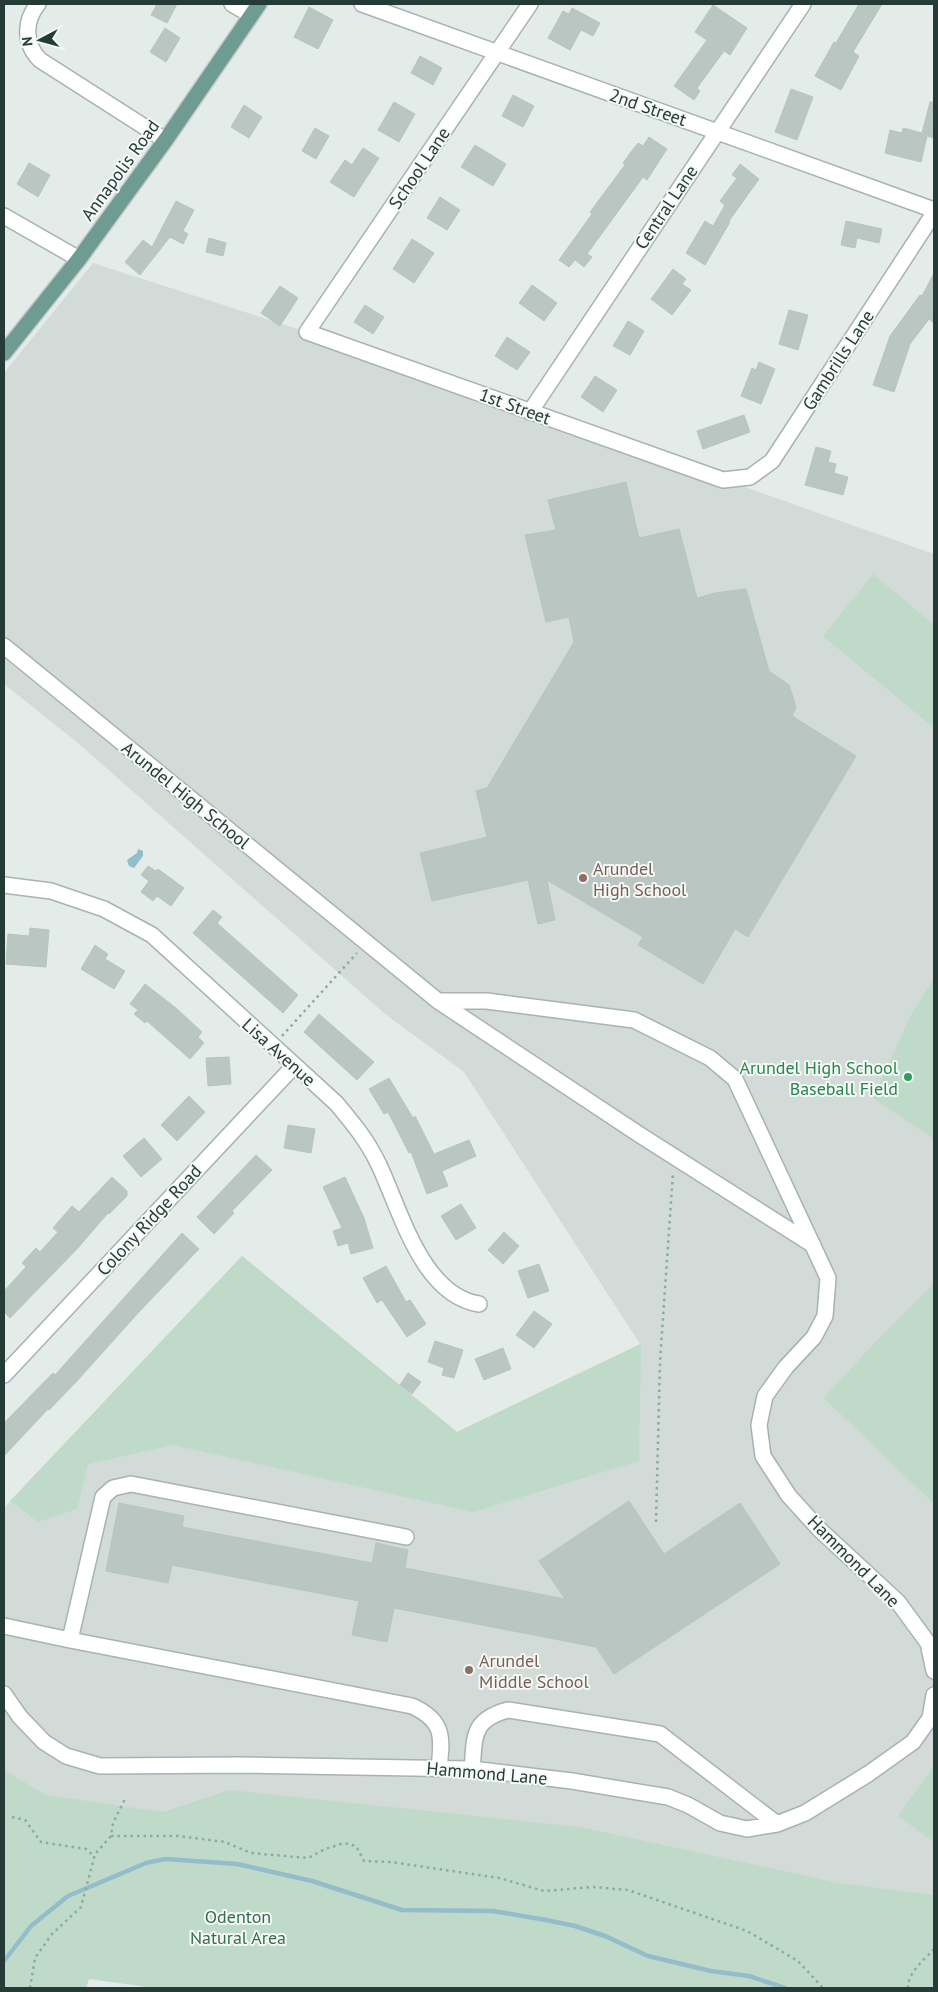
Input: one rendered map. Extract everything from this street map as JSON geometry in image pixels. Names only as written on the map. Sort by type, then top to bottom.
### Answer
[{"type":"main road","name":"Annapolis Road","points":[[4,354],[79,259],[165,140],[255,10]]},
{"type":"street","points":[[38,4],[30,15],[28,38],[32,53],[165,140]]},
{"type":"street","points":[[232,4],[255,10]]},
{"type":"street","name":"2nd Street","points":[[362,4],[497,54],[717,131],[934,212]]},
{"type":"street","name":"School Lane","points":[[307,332],[530,4]]},
{"type":"street","name":"Central Lane","points":[[530,412],[803,4]]},
{"type":"street","name":"Gambrills Lane","points":[[723,480],[750,476],[772,462],[934,212]]},
{"type":"street","points":[[4,216],[79,259]]},
{"type":"street","name":"1st Street","points":[[307,332],[723,480]]},
{"type":"street","name":"Arundel High School","points":[[4,646],[438,1001],[674,1157],[813,1245]]},
{"type":"street","name":"Lisa Avenue","points":[[4,885],[51,891],[104,909],[152,935],[336,1103],[359,1130],[377,1161],[408,1233],[434,1277],[445,1289],[465,1302],[479,1304]]},
{"type":"street","points":[[438,1001],[487,1001],[634,1020],[710,1058],[735,1079],[813,1245]]},
{"type":"street","name":"Colony Ridge Road","points":[[4,1375],[294,1066]]},
{"type":"street","name":"Hammond Lane","points":[[813,1245],[828,1278],[825,1316],[814,1337],[786,1367],[765,1396],[759,1425],[763,1456],[796,1504],[820,1530],[898,1602],[928,1643],[934,1671]]},
{"type":"street","points":[[70,1640],[103,1497],[113,1488],[131,1484],[406,1537]]},
{"type":"street","points":[[4,1626],[412,1706],[427,1713],[439,1728],[442,1748],[439,1767]]},
{"type":"street","name":"Hammond Lane","points":[[4,1694],[20,1717],[44,1742],[66,1756],[100,1766],[239,1765],[472,1769],[572,1781],[668,1797],[688,1805],[720,1823],[747,1829],[777,1824],[805,1813],[868,1774],[913,1742],[930,1718],[934,1695]]},
{"type":"street","points":[[472,1769],[474,1740],[482,1722],[495,1714],[508,1710],[660,1734],[777,1824]]},
{"type":"path","points":[[272,1046],[366,943]]},
{"type":"path","points":[[656,1522],[660,1361],[674,1157]]},
{"type":"path","points":[[30,1988],[34,1958],[52,1934],[81,1907],[94,1856],[111,1836],[113,1823],[125,1799]]},
{"type":"path","points":[[12,1817],[25,1820],[41,1842],[86,1849],[94,1856]]},
{"type":"path","points":[[111,1836],[178,1836],[225,1842],[251,1853],[308,1858],[325,1849],[344,1843],[356,1846],[364,1860],[391,1862],[499,1878],[544,1891],[592,1887],[628,1890],[746,1931],[798,1961],[823,1988]]},
{"type":"path","points":[[908,1988],[908,1984],[916,1969],[934,1949]]},
{"type":"shaded area","points":[[93,263],[307,332],[934,554],[934,1988],[4,1840],[4,1508],[242,1256],[457,1432],[640,1344],[464,1072],[385,1014],[78,743],[4,684],[4,373]]},
{"type":"green space","points":[[873,574],[934,625],[934,728],[823,636]]},
{"type":"green space","name":"Arundel High School Baseball Field","points":[[934,979],[934,1139],[873,1098],[911,1015]]},
{"type":"green space","points":[[242,1256],[457,1432],[641,1344],[639,1461],[473,1512],[173,1445],[88,1464],[77,1509],[38,1522],[10,1501]]},
{"type":"green space","points":[[934,1283],[934,1504],[824,1398],[876,1341]]},
{"type":"green space","points":[[934,1766],[934,1842],[898,1816]]},
{"type":"green space","name":"Odenton Natural Area","points":[[4,1770],[46,1795],[163,1812],[229,1790],[580,1827],[839,1883],[934,1895],[934,1988],[154,1988],[89,1979],[86,1988],[4,1988]]},
{"type":"water","points":[[138,849],[143,851],[143,856],[134,868],[129,866],[127,860],[137,853]]},
{"type":"building","points":[[157,4],[177,4],[167,23],[151,15]]},
{"type":"building","points":[[859,4],[882,4],[853,52],[859,56],[841,90],[815,76],[834,42],[836,43]]},
{"type":"building","points":[[713,5],[747,28],[730,55],[724,51],[697,88],[700,91],[694,100],[674,86],[707,40],[695,32]]},
{"type":"building","points":[[309,7],[333,20],[318,49],[294,37]]},
{"type":"building","points":[[572,8],[600,23],[593,36],[581,30],[570,50],[548,38],[563,11],[569,14]]},
{"type":"building","points":[[165,28],[180,38],[166,62],[150,52]]},
{"type":"building","points":[[420,56],[442,68],[433,85],[411,73]]},
{"type":"building","points":[[791,89],[813,97],[797,140],[775,132]]},
{"type":"building","points":[[513,95],[534,106],[523,127],[502,116]]},
{"type":"building","points":[[394,102],[415,114],[399,142],[378,130]]},
{"type":"building","points":[[930,102],[934,102],[934,138],[927,136],[921,162],[885,153],[890,130],[902,133],[903,128],[922,133]]},
{"type":"building","points":[[244,105],[262,117],[249,138],[231,127]]},
{"type":"building","points":[[315,128],[329,136],[316,159],[302,151]]},
{"type":"building","points":[[649,137],[667,149],[647,180],[643,177],[587,254],[592,257],[584,267],[575,260],[569,267],[559,260],[592,214],[590,212],[625,165],[623,163],[631,152],[638,143],[643,146]]},
{"type":"building","points":[[475,145],[506,164],[493,186],[461,167]]},
{"type":"building","points":[[363,148],[379,158],[354,197],[330,182],[345,160],[352,165]]},
{"type":"building","points":[[29,163],[50,175],[38,197],[17,184]]},
{"type":"building","points":[[740,164],[759,179],[729,221],[705,265],[686,253],[705,221],[713,226],[725,205],[720,201],[737,178],[732,175]]},
{"type":"building","points":[[440,197],[460,210],[447,230],[427,218]]},
{"type":"building","points":[[176,201],[194,210],[183,231],[188,234],[183,244],[170,237],[140,275],[125,262],[143,240],[152,247]]},
{"type":"building","points":[[846,221],[882,229],[879,243],[857,238],[855,248],[841,245]]},
{"type":"building","points":[[209,238],[226,243],[223,256],[206,252]]},
{"type":"building","points":[[412,239],[434,253],[414,283],[393,269]]},
{"type":"building","points":[[673,269],[686,279],[682,284],[691,290],[672,315],[651,299]]},
{"type":"building","points":[[934,273],[934,323],[929,319],[910,344],[894,392],[873,385],[890,336],[920,295],[922,296]]},
{"type":"building","points":[[532,285],[557,303],[544,321],[519,303]]},
{"type":"building","points":[[280,286],[298,298],[280,326],[261,313]]},
{"type":"building","points":[[365,305],[384,317],[373,334],[354,322]]},
{"type":"building","points":[[789,310],[808,315],[798,350],[779,344]]},
{"type":"building","points":[[628,321],[644,331],[630,355],[613,346]]},
{"type":"building","points":[[507,337],[530,352],[517,370],[495,356]]},
{"type":"building","points":[[759,362],[775,369],[761,404],[741,396],[752,368],[756,370]]},
{"type":"building","points":[[595,376],[617,390],[603,412],[581,397]]},
{"type":"building","points":[[744,415],[750,432],[703,449],[697,431]]},
{"type":"building","points":[[816,447],[831,451],[828,462],[836,464],[834,473],[848,477],[843,495],[805,485]]},
{"type":"building","name":"Arundel High School","points":[[626,482],[639,538],[679,529],[697,598],[715,593],[746,589],[769,671],[789,685],[796,707],[792,716],[856,756],[748,937],[735,929],[703,984],[638,945],[643,937],[547,880],[555,920],[538,924],[528,880],[432,901],[420,853],[487,837],[476,791],[487,788],[574,642],[569,617],[546,622],[525,535],[556,530],[548,500]]},
{"type":"building","points":[[148,866],[156,871],[158,869],[184,888],[171,906],[157,896],[153,901],[141,892],[149,881],[141,875]]},
{"type":"building","points":[[213,910],[222,917],[217,923],[298,995],[283,1013],[193,933]]},
{"type":"building","points":[[30,928],[49,930],[46,967],[6,964],[8,934],[29,936]]},
{"type":"building","points":[[95,945],[108,954],[105,959],[125,971],[114,989],[81,969]]},
{"type":"building","points":[[145,984],[176,1008],[202,1032],[198,1037],[204,1043],[190,1059],[147,1021],[145,1023],[134,1014],[138,1010],[130,1004]]},
{"type":"building","points":[[319,1014],[374,1062],[357,1080],[304,1032]]},
{"type":"building","points":[[229,1057],[231,1084],[208,1086],[206,1058]]},
{"type":"building","points":[[389,1078],[413,1118],[415,1116],[434,1154],[469,1140],[476,1156],[442,1171],[448,1186],[427,1194],[411,1152],[409,1153],[388,1112],[384,1114],[369,1089]]},
{"type":"building","points":[[189,1096],[205,1112],[177,1141],[161,1125]]},
{"type":"building","points":[[288,1125],[315,1129],[311,1153],[284,1148]]},
{"type":"building","points":[[144,1138],[162,1159],[141,1177],[123,1156]]},
{"type":"building","points":[[256,1155],[272,1170],[232,1211],[234,1213],[214,1234],[197,1217]]},
{"type":"building","points":[[112,1177],[127,1191],[127,1196],[108,1213],[77,1249],[10,1318],[4,1312],[4,1291],[26,1267],[22,1263],[36,1248],[40,1252],[58,1232],[53,1228],[72,1206],[79,1212]]},
{"type":"building","points":[[345,1177],[364,1218],[373,1248],[351,1254],[348,1243],[338,1246],[333,1231],[342,1228],[323,1187]]},
{"type":"building","points":[[461,1204],[476,1228],[456,1240],[441,1216]]},
{"type":"building","points":[[504,1232],[519,1246],[503,1264],[488,1250]]},
{"type":"building","points":[[182,1233],[199,1249],[76,1382],[4,1456],[4,1423],[53,1373],[55,1375]]},
{"type":"building","points":[[539,1264],[549,1291],[528,1298],[518,1271]]},
{"type":"building","points":[[386,1266],[406,1302],[410,1300],[426,1324],[407,1337],[382,1300],[377,1303],[363,1278]]},
{"type":"building","points":[[534,1311],[552,1324],[534,1348],[516,1335]]},
{"type":"building","points":[[435,1341],[463,1350],[454,1378],[442,1375],[444,1368],[428,1362]]},
{"type":"building","points":[[503,1348],[511,1369],[484,1380],[475,1359]]},
{"type":"building","points":[[408,1373],[421,1382],[412,1394],[400,1385]]},
{"type":"building","name":"Arundel Middle School","points":[[629,1501],[664,1554],[740,1503],[780,1564],[614,1674],[596,1647],[394,1608],[387,1642],[352,1635],[359,1601],[172,1565],[168,1583],[106,1571],[119,1503],[184,1516],[182,1527],[372,1563],[376,1543],[408,1550],[405,1568],[565,1599],[539,1561]]},
{"type":"waterway","points":[[4,1961],[31,1926],[68,1896],[146,1863],[165,1859],[237,1864],[312,1881],[402,1910],[493,1911],[575,1926],[605,1936],[648,1956],[711,1971],[749,1976],[785,1988]]},
{"type":"place","name":"Arundel High School","points":[[583,878]]},
{"type":"place","name":"Arundel High School Baseball Field","points":[[908,1077]]},
{"type":"place","name":"Arundel Middle School","points":[[469,1670]]}]
